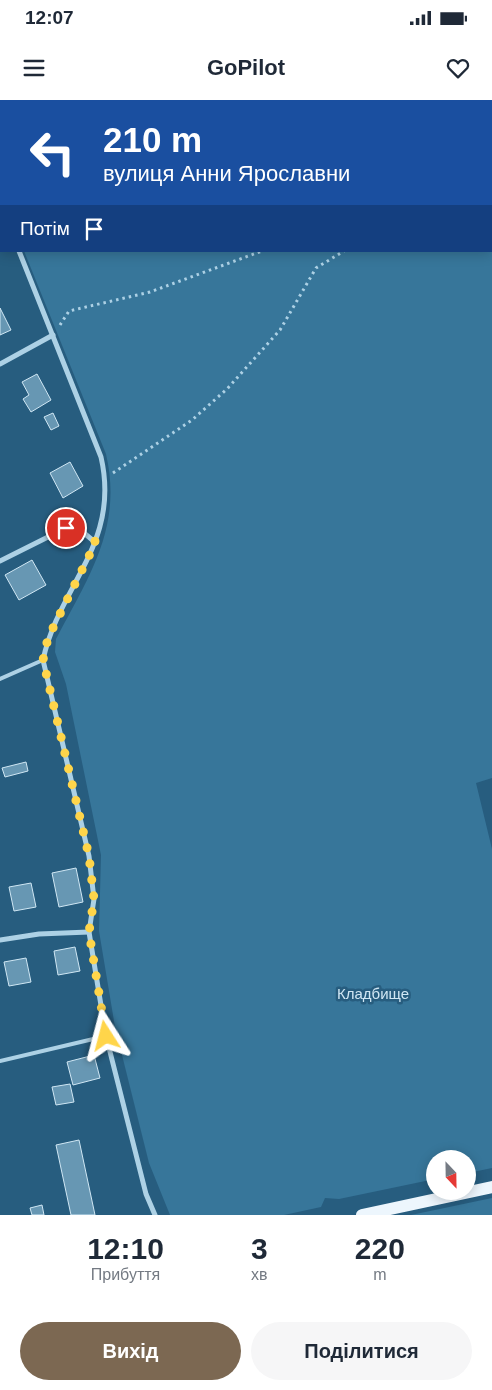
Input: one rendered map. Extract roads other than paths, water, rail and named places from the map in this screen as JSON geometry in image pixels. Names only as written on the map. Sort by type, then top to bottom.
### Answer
[{"type":"main road","points":[[362,1215],[492,1187]]},
{"type":"street","points":[[19,252],[101,457],[106,477],[105,501],[96,542],[48,638],[43,660],[89,856],[94,899],[89,932],[106,1036],[146,1194],[155,1215]]},
{"type":"street","points":[[0,364],[53,335]]},
{"type":"street","points":[[0,561],[53,532],[66,528],[84,533],[96,542]]},
{"type":"street","points":[[0,940],[39,934],[89,932]]},
{"type":"lane","points":[[0,679],[43,660]]},
{"type":"lane","points":[[0,1061],[106,1036]]},
{"type":"park label","name":"Кладбище","points":[[373,994]]}]
